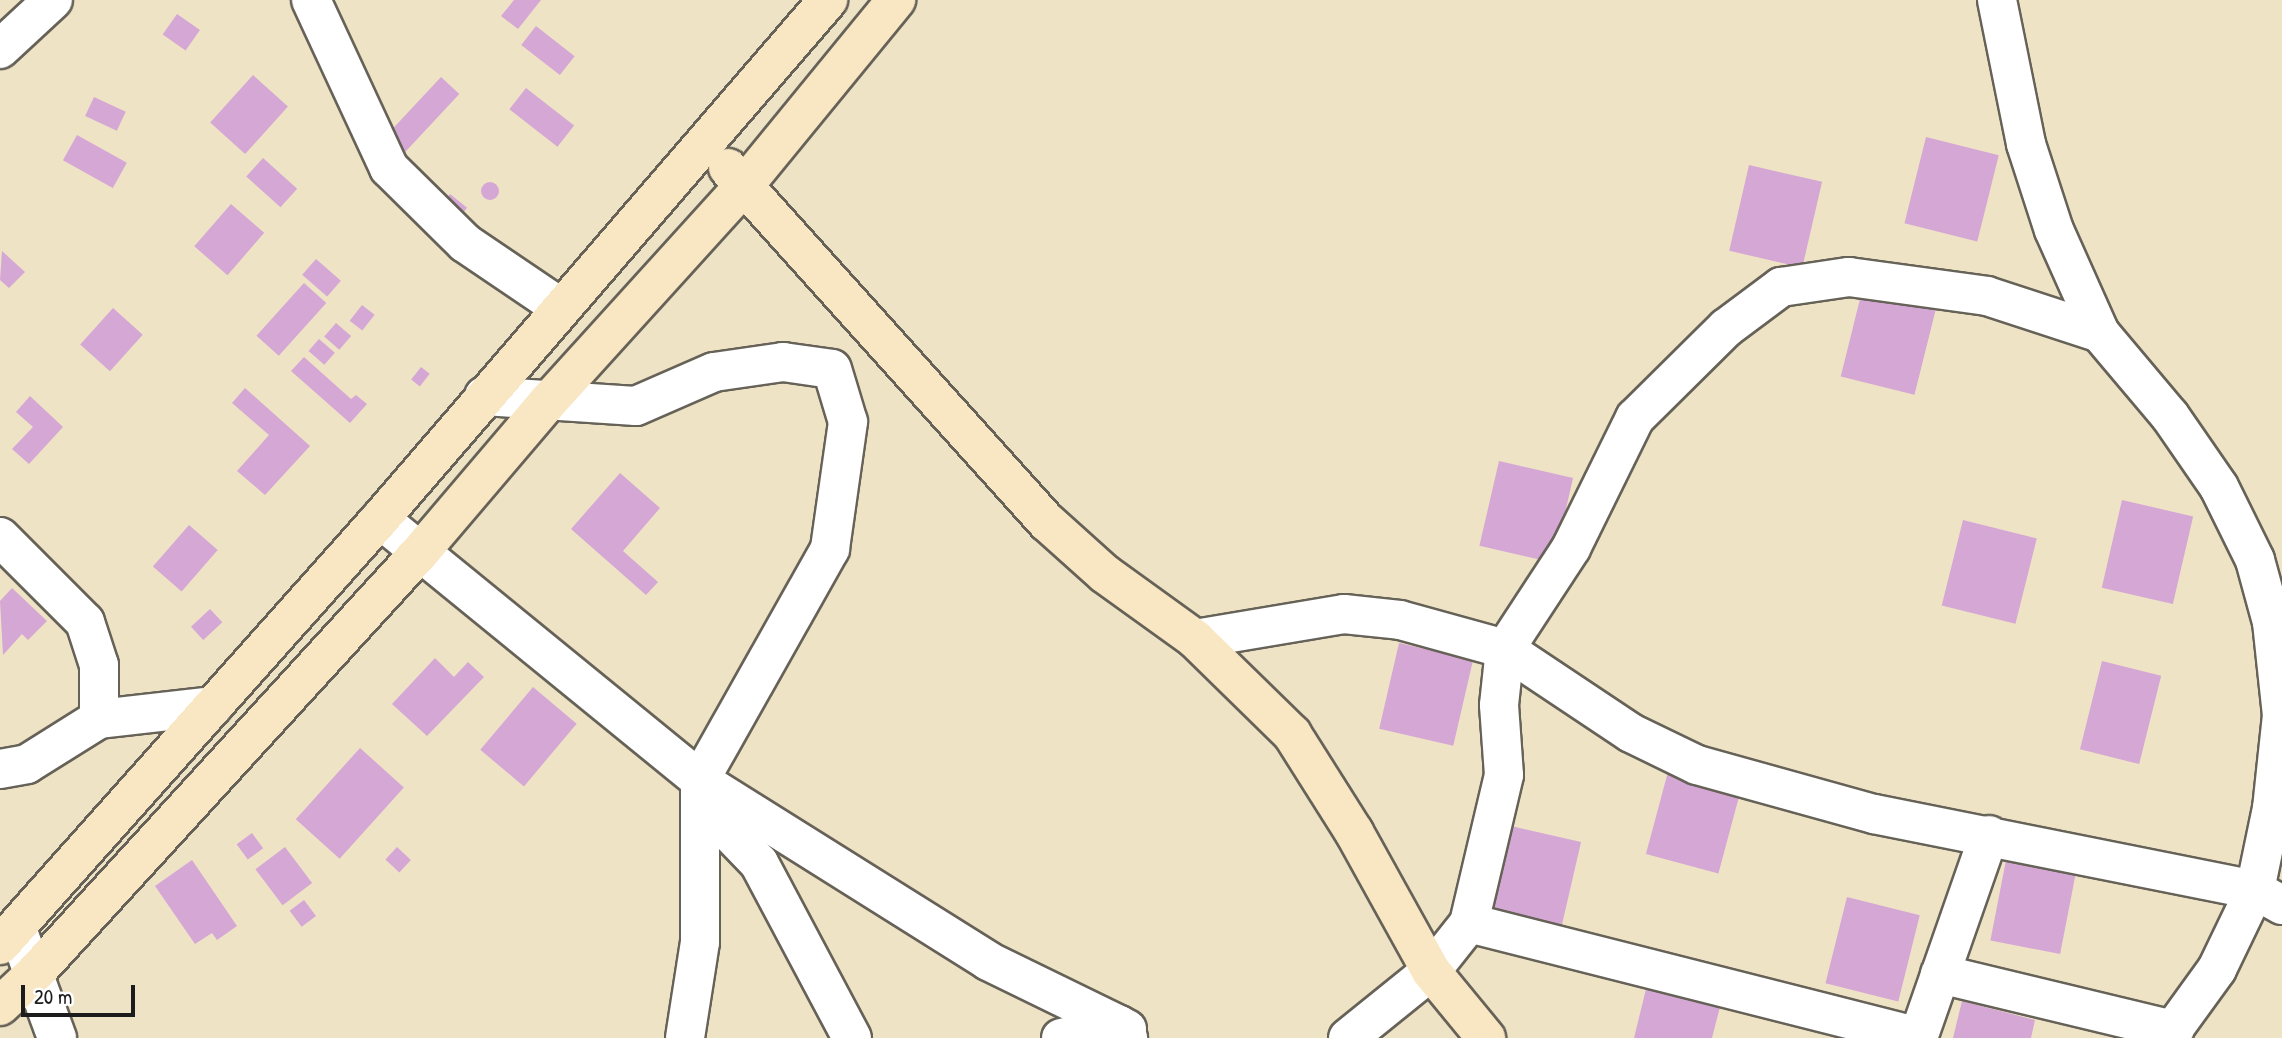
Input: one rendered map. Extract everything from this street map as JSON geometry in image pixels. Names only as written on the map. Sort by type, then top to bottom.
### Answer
[{"type":"street","points":[[0,49],[52,0]]},
{"type":"street","points":[[311,0],[389,168],[465,243],[561,308]]},
{"type":"street","points":[[57,1038],[34,974],[8,937],[380,519],[484,396],[708,143],[828,0]]},
{"type":"street","points":[[0,1006],[34,974],[421,551],[547,403],[743,187],[896,0]]},
{"type":"street","points":[[1940,974],[2170,1034],[2268,898],[2272,808],[2282,715],[2272,622],[2255,560],[2219,487],[2170,416],[2099,333],[2054,230],[2026,144],[1997,0]]},
{"type":"street","points":[[708,143],[743,187],[1047,522],[1105,574],[1195,639],[1292,734],[1354,832],[1431,971],[1486,1038]]},
{"type":"street","points":[[1348,1038],[1431,971],[1468,923],[1504,775],[1499,705],[1505,649],[1571,548],[1635,418],[1754,303],[1781,287],[1849,277],[1987,296],[2099,333]]},
{"type":"street","points":[[484,396],[547,403],[636,406],[714,373],[783,362],[832,369],[848,422],[830,549],[701,792],[700,942],[685,1038]]},
{"type":"street","points":[[380,519],[421,551],[701,792],[759,863],[852,1038]]},
{"type":"street","points":[[0,537],[85,622],[99,665],[99,719]]},
{"type":"street","points":[[1195,639],[1344,614],[1400,620],[1505,649],[1631,733],[1697,765],[1874,814],[1989,835],[2268,898]]},
{"type":"street","points":[[0,769],[27,764],[99,719],[214,706]]},
{"type":"street","points":[[701,792],[988,961],[1131,1034]]},
{"type":"street","points":[[1468,923],[1918,1037],[1989,835]]},
{"type":"street","points":[[1061,1038],[1131,1034]]},
{"type":"building","points":[[514,0],[541,0],[518,29],[501,16]]},
{"type":"building","points":[[177,14],[200,30],[186,51],[163,34]]},
{"type":"building","points":[[536,26],[575,56],[560,75],[521,45]]},
{"type":"building","points":[[253,75],[288,106],[245,154],[210,123]]},
{"type":"building","points":[[441,77],[459,94],[405,152],[387,135]]},
{"type":"building","points":[[526,88],[574,126],[557,147],[509,109]]},
{"type":"building","points":[[94,97],[126,112],[117,131],[85,116]]},
{"type":"building","points":[[77,135],[127,163],[113,188],[63,160]]},
{"type":"building","points":[[1926,137],[1999,155],[1977,242],[1904,223]]},
{"type":"building","points":[[263,158],[297,189],[280,207],[246,177]]},
{"type":"building","points":[[1749,165],[1822,182],[1802,268],[1729,251]]},
{"type":"building","points":[[490,182],[496,185],[499,191],[496,197],[490,200],[484,197],[481,191],[484,185]]},
{"type":"building","points":[[450,194],[467,208],[458,219],[441,205]]},
{"type":"building","points":[[231,204],[264,233],[227,275],[194,246]]},
{"type":"building","points":[[2,251],[25,272],[9,288],[0,280]]},
{"type":"building","points":[[316,259],[341,281],[327,296],[302,275]]},
{"type":"building","points":[[304,283],[326,303],[279,356],[256,336]]},
{"type":"building","points":[[1862,291],[1936,309],[1914,395],[1841,376]]},
{"type":"building","points":[[362,305],[375,315],[362,331],[350,321]]},
{"type":"building","points":[[113,308],[143,335],[110,371],[80,344]]},
{"type":"building","points":[[336,323],[351,336],[339,350],[324,337]]},
{"type":"building","points":[[319,339],[335,353],[324,365],[309,351]]},
{"type":"building","points":[[304,357],[351,399],[356,395],[367,404],[350,423],[291,371]]},
{"type":"building","points":[[421,367],[430,374],[420,386],[411,380]]},
{"type":"building","points":[[245,388],[310,446],[265,495],[237,471],[269,435],[232,403]]},
{"type":"building","points":[[30,396],[63,427],[29,464],[12,449],[33,427],[16,412]]},
{"type":"building","points":[[1499,461],[1573,478],[1553,563],[1479,546]]},
{"type":"building","points":[[620,473],[660,508],[623,551],[658,582],[646,595],[571,529]]},
{"type":"building","points":[[2122,500],[2193,516],[2173,604],[2102,588]]},
{"type":"building","points":[[1963,520],[2037,538],[2015,624],[1942,605]]},
{"type":"building","points":[[189,525],[218,550],[182,591],[153,567]]},
{"type":"building","points":[[12,588],[47,621],[28,640],[22,634],[3,655],[0,601]]},
{"type":"building","points":[[210,609],[222,622],[203,640],[191,627]]},
{"type":"building","points":[[1399,643],[1473,660],[1453,746],[1379,729]]},
{"type":"building","points":[[435,658],[454,677],[468,662],[484,677],[427,736],[392,704]]},
{"type":"building","points":[[2102,661],[2161,676],[2139,764],[2080,749]]},
{"type":"building","points":[[533,687],[577,724],[524,786],[480,750]]},
{"type":"building","points":[[360,748],[404,787],[340,859],[296,819]]},
{"type":"building","points":[[1669,768],[1741,787],[1718,873],[1646,854]]},
{"type":"building","points":[[1507,825],[1581,842],[1561,928],[1487,911]]},
{"type":"building","points":[[252,833],[263,848],[248,860],[237,844]]},
{"type":"building","points":[[285,847],[312,883],[283,905],[255,869]]},
{"type":"building","points":[[397,847],[411,860],[399,872],[385,859]]},
{"type":"building","points":[[2007,855],[2077,869],[2060,954],[1990,940]]},
{"type":"building","points":[[192,860],[237,926],[217,940],[212,933],[195,944],[155,886]]},
{"type":"building","points":[[1847,897],[1920,915],[1898,1002],[1825,983]]},
{"type":"building","points":[[304,900],[316,916],[302,927],[290,911]]},
{"type":"building","points":[[1649,977],[1723,995],[1712,1038],[1634,1038]]},
{"type":"building","points":[[1962,1001],[2035,1020],[2031,1038],[1953,1038]]}]
